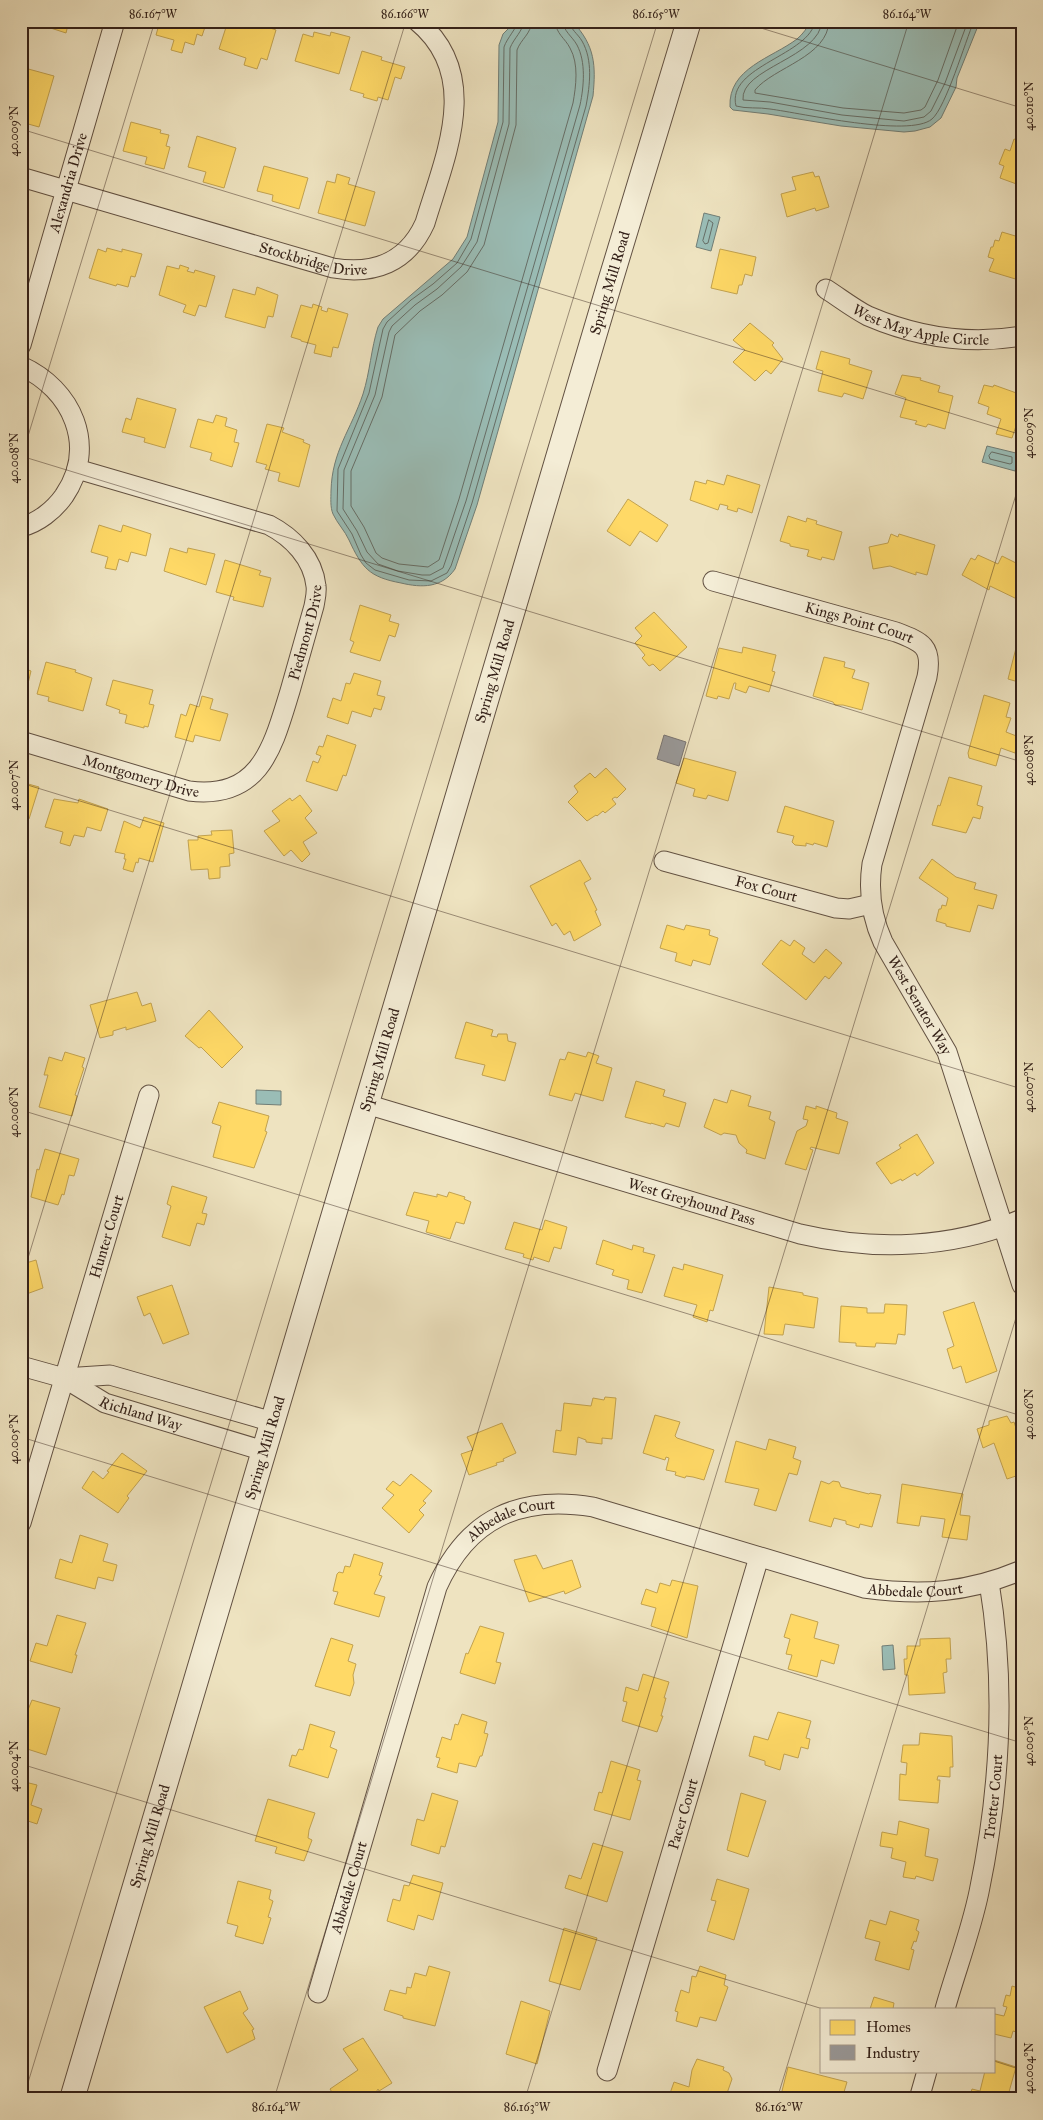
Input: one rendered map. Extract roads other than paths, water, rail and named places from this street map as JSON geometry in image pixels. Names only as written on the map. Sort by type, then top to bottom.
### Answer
[{"type":"street","name":"Alexandria Drive","points":[[21,345],[68,191],[115,21]]},
{"type":"street","name":"Stockbridge Drive","points":[[21,177],[333,268],[349,270],[374,269],[400,257],[420,236],[452,131],[455,93],[446,60],[438,44],[417,21]]},
{"type":"street","name":"Spring Mill Road","points":[[72,2099],[689,21]]},
{"type":"street","name":"West May Apple Circle","points":[[826,289],[867,315],[895,325],[947,338],[981,341],[1022,336]]},
{"type":"street","points":[[21,366],[38,374],[56,390],[66,403],[78,434],[79,452],[77,469],[70,486],[59,503],[47,514],[21,527]]},
{"type":"street","name":"Piedmont Drive","points":[[77,469],[269,525],[291,538],[302,551],[312,570],[316,587],[314,606],[278,729],[270,751],[257,770]]},
{"type":"street","name":"Kings Point Court","points":[[713,581],[896,632],[915,640],[927,650],[930,662],[912,727]]},
{"type":"street","name":"West Senator Way","points":[[912,727],[872,864],[869,882],[874,923],[882,942],[947,1052],[1022,1285]]},
{"type":"street","name":"Montgomery Drive","points":[[21,741],[189,790],[206,793],[239,783],[257,770]]},
{"type":"street","name":"Fox Court","points":[[664,861],[836,908],[849,909],[871,904]]},
{"type":"street","name":"Hunter Court","points":[[21,1523],[149,1095]]},
{"type":"street","name":"West Greyhound Pass","points":[[366,1104],[800,1234],[833,1242],[903,1245],[958,1239],[1004,1227],[1022,1220]]},
{"type":"street","name":"Richland Way","points":[[21,1366],[64,1378],[105,1403],[264,1451]]},
{"type":"street","points":[[64,1378],[110,1375],[273,1422]]},
{"type":"street","name":"Abbedale Court","points":[[318,1993],[437,1587],[454,1555],[468,1539],[504,1514],[526,1506],[548,1503],[593,1507],[864,1588],[886,1591],[917,1592],[978,1586],[1022,1570]]},
{"type":"street","name":"Pacer Court","points":[[607,2071],[759,1557]]},
{"type":"street","name":"Trotter Court","points":[[945,2008],[979,1893],[997,1772],[999,1676],[997,1626],[990,1582]]},
{"type":"street","points":[[919,2099],[927,2072]]},
{"type":"water","points":[[516,21],[573,22],[586,39],[590,48],[594,65],[593,96],[477,505],[455,569],[438,583],[424,586],[409,585],[381,578],[368,570],[358,558],[332,511],[332,477],[338,452],[363,394],[378,327],[383,319],[453,259],[467,237],[498,122],[499,45],[503,34]]},
{"type":"water","points":[[811,21],[980,21],[957,78],[956,87],[941,118],[930,127],[904,132],[841,126],[733,110],[730,107],[731,94],[736,83],[744,73],[797,39]]},
{"type":"water","points":[[704,213],[720,217],[711,251],[696,247]]},
{"type":"water","points":[[987,446],[1020,454],[1015,471],[982,462]]},
{"type":"water","points":[[256,1090],[281,1091],[281,1105],[256,1104]]},
{"type":"water","points":[[893,1645],[895,1669],[883,1670],[882,1646]]}]
